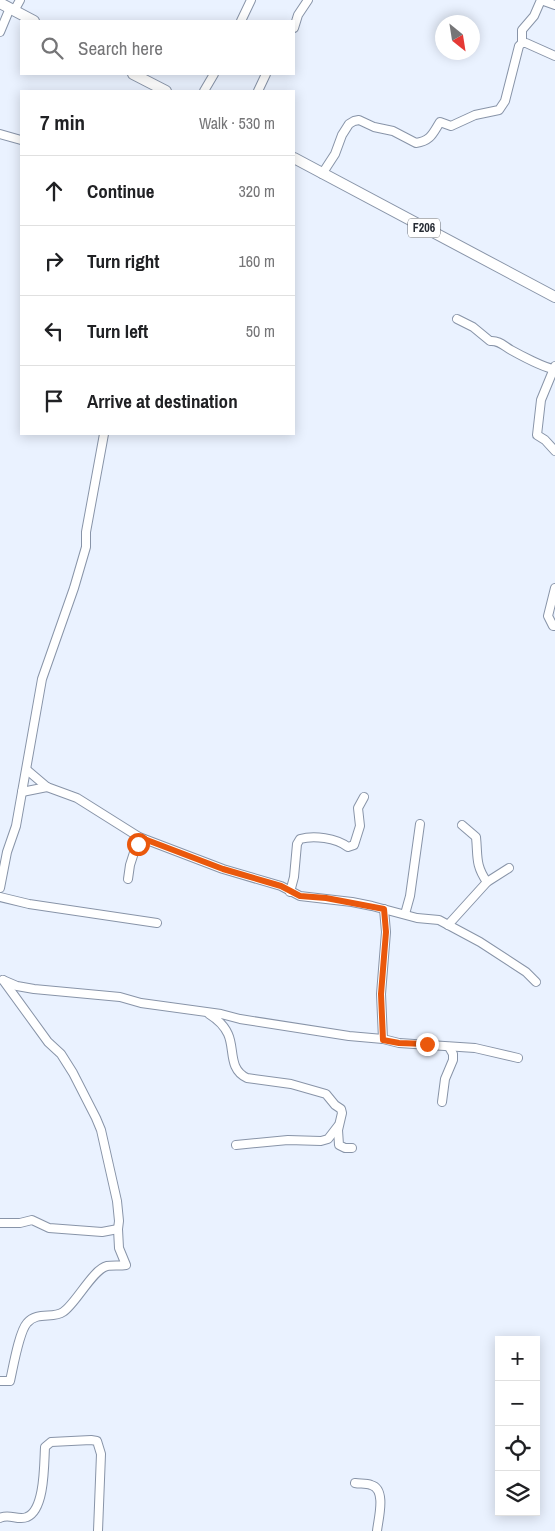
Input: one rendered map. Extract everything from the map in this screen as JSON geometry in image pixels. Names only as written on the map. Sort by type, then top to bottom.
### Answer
[{"type":"main road","points":[[0,3],[32,20]]},
{"type":"main road","points":[[135,75],[164,90]]},
{"type":"main road","name":"F206","points":[[295,159],[555,297]]},
{"type":"street","points":[[0,32],[20,0]]},
{"type":"street","points":[[241,20],[251,0]]},
{"type":"street","points":[[295,25],[298,15],[308,0]]},
{"type":"street","points":[[322,174],[335,154],[342,135],[349,124],[354,121],[359,120],[393,131],[416,143],[430,139],[440,122],[451,126],[475,115],[499,110],[505,101],[522,43],[522,30],[534,16],[541,0],[555,5]]},
{"type":"street","points":[[522,43],[555,56]]},
{"type":"street","points":[[205,90],[213,75]]},
{"type":"street","points":[[258,90],[266,75]]},
{"type":"street","points":[[0,134],[20,140]]},
{"type":"street","points":[[457,319],[473,327],[490,341],[503,344],[546,368],[554,367],[541,400],[537,435],[546,440],[555,451]]},
{"type":"street","points":[[0,888],[7,852],[16,826],[42,679],[74,588],[86,547],[86,532],[104,435]]},
{"type":"street","points":[[555,588],[548,616],[553,626],[555,626]]},
{"type":"street","points":[[27,770],[47,787],[77,798],[139,837],[223,869],[281,886],[300,896],[326,898],[384,909],[417,918],[439,920],[480,942],[526,972],[536,982]]},
{"type":"street","points":[[22,792],[47,787]]},
{"type":"street","points":[[290,892],[294,877],[297,844],[300,839],[326,839],[341,842],[348,847],[354,845],[360,826],[358,808],[364,797]]},
{"type":"street","points":[[404,914],[410,896],[420,824]]},
{"type":"street","points":[[462,825],[476,837],[476,858],[481,873],[487,882]]},
{"type":"street","points":[[128,879],[130,865],[139,837]]},
{"type":"street","points":[[448,925],[487,882],[509,868]]},
{"type":"street","points":[[0,896],[29,904],[157,923]]},
{"type":"street","points":[[383,1040],[381,994],[386,932],[384,909]]},
{"type":"street","points":[[2,978],[18,986],[34,989],[120,997],[141,1003],[349,1036],[399,1043],[475,1048],[518,1058]]},
{"type":"street","points":[[0,1381],[10,1381],[23,1330],[28,1322],[42,1315],[60,1314],[68,1309],[80,1290],[90,1282],[99,1270],[106,1266],[126,1265],[119,1248],[117,1201],[101,1130],[96,1118],[61,1054],[48,1042],[2,978]]},
{"type":"street","points":[[207,1013],[216,1019],[229,1035],[233,1061],[240,1075],[247,1078],[307,1088],[326,1094],[341,1109],[342,1113],[338,1130],[339,1145],[345,1148],[352,1148]]},
{"type":"street","points":[[442,1102],[446,1079],[453,1060],[453,1054],[449,1047]]},
{"type":"street","points":[[236,1145],[288,1140],[321,1141],[328,1139],[334,1133],[340,1122]]},
{"type":"street","points":[[0,1223],[20,1224],[32,1220],[49,1228],[102,1232],[118,1229]]},
{"type":"street","points":[[0,1518],[6,1516],[25,1518],[37,1507],[41,1497],[46,1447],[51,1442],[91,1440],[97,1441],[102,1454],[98,1531]]},
{"type":"street","points":[[355,1483],[371,1485],[379,1491],[378,1531]]},
{"type":"route","points":[[138,844],[139,837],[223,869],[272,885],[281,886],[300,896],[326,898],[384,909],[386,932],[381,994],[383,1040],[399,1043],[427,1044]]}]
